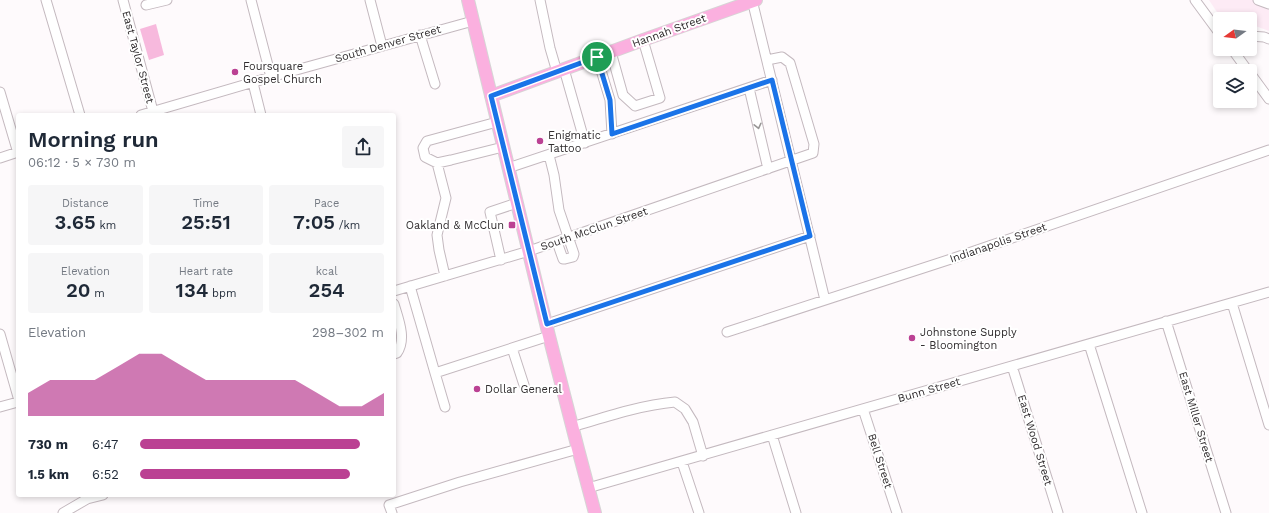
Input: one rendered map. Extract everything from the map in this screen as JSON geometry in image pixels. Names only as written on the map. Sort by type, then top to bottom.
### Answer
[{"type":"main road","points":[[468,0],[549,336],[595,513]]},
{"type":"main road","name":"Hannah Street","points":[[491,96],[754,0]]},
{"type":"street","points":[[46,0],[79,113]]},
{"type":"street","name":"East Taylor Street","points":[[123,0],[153,113]]},
{"type":"street","points":[[146,5],[167,0]]},
{"type":"street","points":[[251,0],[271,77]]},
{"type":"street","points":[[370,0],[382,46]]},
{"type":"street","points":[[540,0],[550,48],[560,71],[585,143]]},
{"type":"street","points":[[754,0],[825,300]]},
{"type":"street","points":[[1194,0],[1213,25]]},
{"type":"street","points":[[1258,0],[1269,4]]},
{"type":"street","name":"South Denver Street","points":[[153,113],[271,77],[473,20]]},
{"type":"street","points":[[420,35],[435,84]]},
{"type":"street","points":[[1257,36],[1269,39]]},
{"type":"street","points":[[611,52],[623,94],[635,106],[660,98],[643,40]]},
{"type":"street","points":[[597,57],[610,100],[612,134]]},
{"type":"street","name":"South McClun Street","points":[[396,290],[557,242],[813,153],[814,144],[790,63],[782,57],[767,60]]},
{"type":"street","points":[[508,168],[772,80]]},
{"type":"street","points":[[253,83],[260,113]]},
{"type":"street","points":[[1257,83],[1269,99]]},
{"type":"street","points":[[749,88],[768,169]]},
{"type":"street","points":[[0,92],[16,146]]},
{"type":"street","points":[[497,122],[427,141],[423,148],[426,157],[437,163],[503,147]]},
{"type":"street","name":"Indianapolis Street","points":[[727,332],[951,259],[1269,150]]},
{"type":"street","points":[[0,158],[16,154]]},
{"type":"street","points":[[549,155],[554,175],[559,210],[574,256],[565,260],[562,259],[557,242]]},
{"type":"street","points":[[437,163],[446,198],[438,235],[439,250],[445,276]]},
{"type":"street","points":[[501,260],[490,212],[517,203]]},
{"type":"street","points":[[547,324],[810,236]]},
{"type":"street","points":[[410,286],[445,407]]},
{"type":"street","name":"Bunn Street","points":[[588,488],[1269,292]]},
{"type":"street","points":[[1232,303],[1269,425]]},
{"type":"street","points":[[396,311],[401,327],[402,338],[400,349],[396,353]]},
{"type":"street","name":"East Miller Street","points":[[1166,321],[1226,513]]},
{"type":"street","points":[[0,334],[16,390]]},
{"type":"street","points":[[435,373],[549,336]]},
{"type":"street","points":[[1089,344],[1142,513]]},
{"type":"street","points":[[512,348],[524,385]]},
{"type":"street","name":"East Wood Street","points":[[1012,366],[1058,513]]},
{"type":"street","points":[[572,427],[659,403],[675,402],[684,409],[693,422],[703,456]]},
{"type":"street","points":[[0,407],[16,403]]},
{"type":"street","name":"Bell Street","points":[[863,409],[897,513]]},
{"type":"street","points":[[772,435],[796,513]]},
{"type":"street","points":[[392,513],[389,505],[460,482],[578,449]]},
{"type":"street","points":[[682,462],[699,513]]},
{"type":"street","points":[[63,513],[87,499],[95,497]]},
{"type":"shaded area","points":[[1209,0],[1269,0],[1269,31],[1257,27],[1257,12],[1217,12]]},
{"type":"shaded area","points":[[156,24],[164,55],[149,60],[140,29]]},
{"type":"place","name":"Foursquare Gospel Church","points":[[235,72]]},
{"type":"place","name":"Enigmatic Tattoo","points":[[540,141]]},
{"type":"place","name":"Oakland & McClun","points":[[512,225]]},
{"type":"place","name":"Johnstone Supply - Bloomington","points":[[912,338]]},
{"type":"place","name":"Dollar General","points":[[477,389]]},
{"type":"route","points":[[597,57],[610,100],[612,134],[772,80],[810,236],[547,324],[491,96],[597,57]]}]
